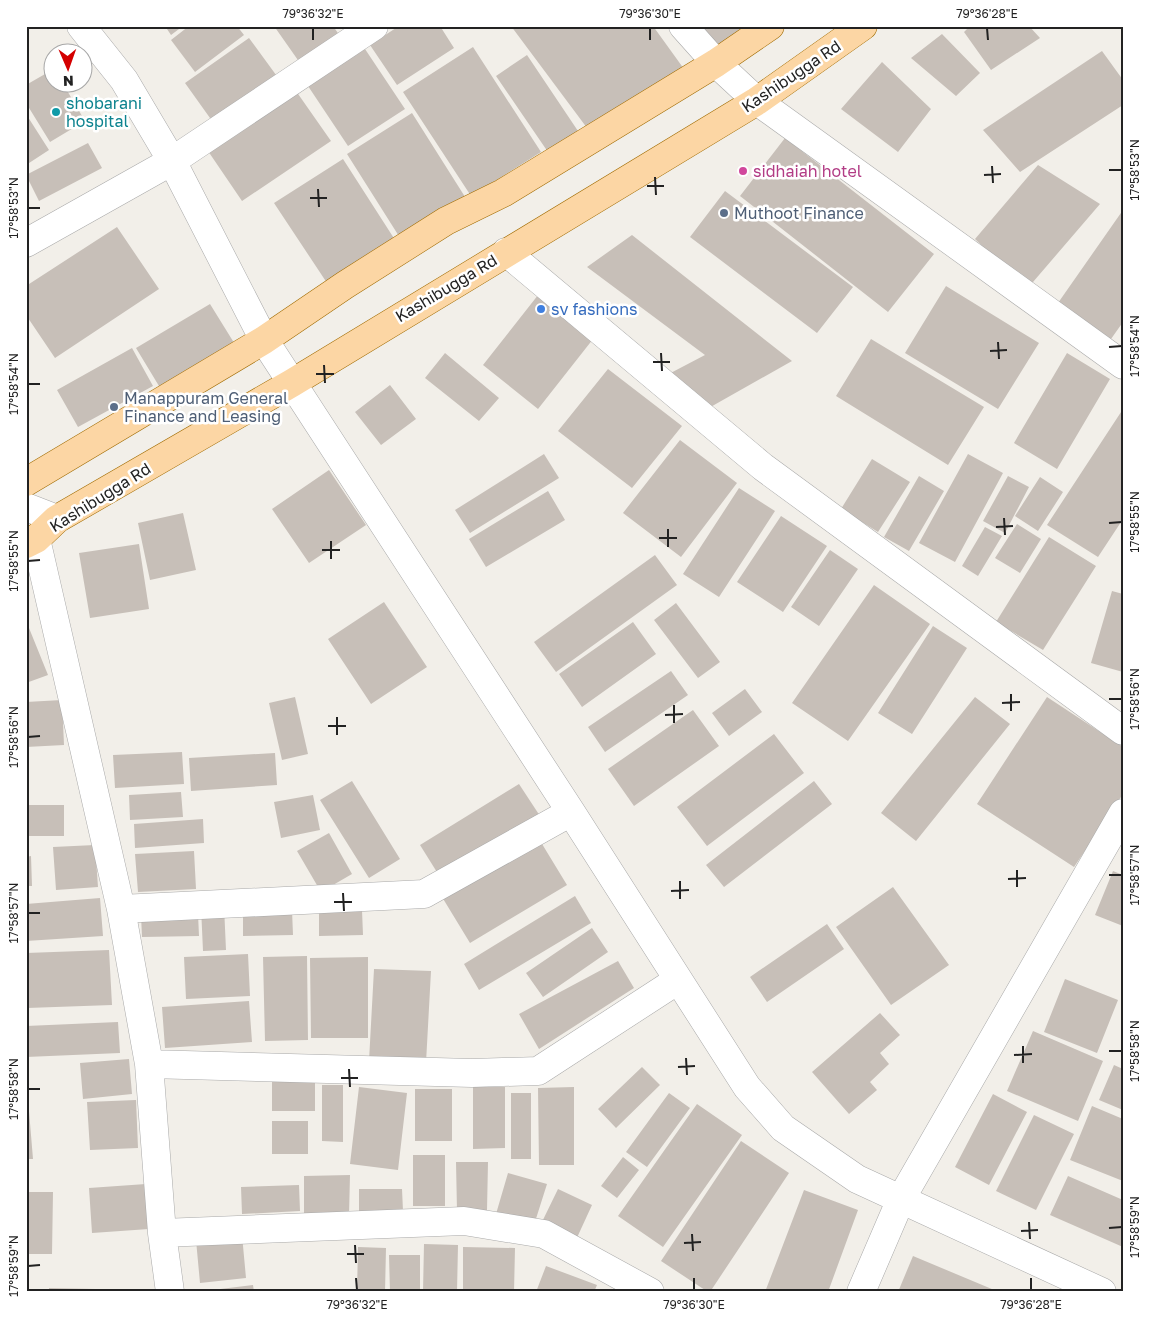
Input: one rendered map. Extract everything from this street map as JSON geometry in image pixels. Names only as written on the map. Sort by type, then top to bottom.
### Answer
[{"type":"main road","points":[[26,482],[264,340],[345,285],[446,221],[503,193],[716,63],[770,26]]},
{"type":"main road","name":"Kashibugga Rd","points":[[31,542],[57,519],[292,383],[757,101],[863,26]]},
{"type":"street","points":[[81,26],[124,80],[172,160],[264,340],[571,812],[747,1087],[783,1128],[857,1179],[1102,1292]]},
{"type":"street","points":[[683,26],[716,63],[757,101],[1123,365]]},
{"type":"street","points":[[26,242],[172,160],[359,30]]},
{"type":"street","points":[[506,252],[763,467],[1123,732]]},
{"type":"street","points":[[26,506],[57,519]]},
{"type":"street","points":[[31,542],[121,909],[149,1064],[162,1232],[170,1292]]},
{"type":"street","points":[[121,909],[424,894],[571,812]]},
{"type":"street","points":[[861,1292],[901,1198],[1123,813]]},
{"type":"street","points":[[149,1064],[472,1073],[538,1071],[678,980]]},
{"type":"street","points":[[162,1232],[464,1221],[544,1234],[650,1292]]},
{"type":"building","points":[[165,26],[183,26],[171,35]]},
{"type":"building","points":[[189,26],[237,26],[244,35],[195,72],[171,40]]},
{"type":"building","points":[[274,26],[333,26],[340,36],[300,63]]},
{"type":"building","points":[[399,26],[440,26],[454,48],[397,85],[370,45]]},
{"type":"building","points":[[511,26],[653,26],[684,69],[593,136]]},
{"type":"building","points":[[702,26],[743,26],[720,47]]},
{"type":"building","points":[[970,26],[1029,26],[1040,38],[991,70],[964,32]]},
{"type":"building","points":[[942,34],[980,73],[956,96],[911,58]]},
{"type":"building","points":[[249,38],[279,79],[215,125],[185,83]]},
{"type":"building","points":[[473,47],[541,152],[471,196],[403,92]]},
{"type":"building","points":[[365,49],[405,109],[348,146],[308,86]]},
{"type":"building","points":[[1102,51],[1123,80],[1123,105],[1020,172],[983,130]]},
{"type":"building","points":[[527,55],[580,134],[550,155],[496,76]]},
{"type":"building","points":[[882,62],[931,109],[898,152],[841,109]]},
{"type":"building","name":"shobarani hospital","points":[[42,76],[42,92],[68,92],[85,121],[50,142],[26,103],[26,85]]},
{"type":"building","points":[[296,91],[331,141],[242,201],[208,151]]},
{"type":"building","points":[[412,113],[467,200],[402,241],[347,154]]},
{"type":"building","points":[[26,114],[49,150],[26,165]]},
{"type":"building","points":[[785,138],[934,254],[888,312],[740,196]]},
{"type":"building","points":[[88,143],[102,168],[39,201],[26,175]]},
{"type":"building","points":[[343,159],[397,243],[329,286],[274,203]]},
{"type":"building","points":[[1038,165],[1100,204],[1027,289],[975,239]]},
{"type":"building","points":[[725,191],[853,287],[817,333],[690,237]]},
{"type":"building","points":[[1123,210],[1123,322],[1111,339],[1058,303]]},
{"type":"building","points":[[117,227],[159,289],[55,358],[26,315],[26,286]]},
{"type":"building","points":[[632,235],[792,361],[707,409],[663,377],[705,355],[587,267]]},
{"type":"building","points":[[946,286],[1039,343],[998,409],[905,353]]},
{"type":"building","points":[[542,290],[597,334],[538,409],[483,365]]},
{"type":"building","points":[[210,304],[236,346],[162,391],[136,348]]},
{"type":"building","points":[[871,339],[984,407],[948,465],[836,396]]},
{"type":"building","points":[[132,348],[153,386],[78,427],[57,390]]},
{"type":"building","points":[[445,353],[499,398],[479,421],[425,378]]},
{"type":"building","points":[[1067,353],[1110,379],[1057,469],[1014,443]]},
{"type":"building","points":[[608,369],[682,426],[632,488],[558,431]]},
{"type":"building","points":[[390,385],[416,419],[381,445],[355,412]]},
{"type":"building","points":[[1123,409],[1123,519],[1098,557],[1047,525]]},
{"type":"building","points":[[680,440],[737,483],[681,557],[623,513]]},
{"type":"building","points":[[544,454],[559,478],[470,533],[455,510]]},
{"type":"building","points":[[968,454],[1003,473],[955,562],[919,543]]},
{"type":"building","points":[[872,459],[910,482],[878,532],[841,509]]},
{"type":"building","points":[[329,470],[366,525],[309,563],[272,509]]},
{"type":"building","points":[[919,476],[944,491],[909,551],[884,537]]},
{"type":"building","points":[[1008,476],[1029,487],[1005,533],[983,521]]},
{"type":"building","points":[[1040,477],[1063,492],[1038,531],[1015,516]]},
{"type":"building","points":[[739,488],[775,511],[719,597],[683,574]]},
{"type":"building","points":[[548,491],[565,520],[486,567],[469,539]]},
{"type":"building","points":[[183,513],[196,570],[150,580],[138,523]]},
{"type":"building","points":[[781,516],[827,546],[783,612],[737,582]]},
{"type":"building","points":[[1017,524],[1041,539],[1020,573],[995,558]]},
{"type":"building","points":[[985,527],[1002,536],[978,576],[962,566]]},
{"type":"building","points":[[1049,537],[1096,566],[1043,650],[996,622]]},
{"type":"building","points":[[139,544],[149,609],[90,618],[79,553]]},
{"type":"building","points":[[830,550],[858,569],[819,626],[791,607]]},
{"type":"building","points":[[655,555],[677,585],[556,672],[534,642]]},
{"type":"building","points":[[874,585],[930,624],[848,741],[792,703]]},
{"type":"building","points":[[1112,591],[1123,594],[1123,672],[1091,663]]},
{"type":"building","points":[[384,602],[427,667],[371,704],[328,639]]},
{"type":"building","points":[[676,603],[720,662],[698,678],[654,620]]},
{"type":"building","points":[[633,622],[656,654],[582,707],[559,674]]},
{"type":"building","points":[[933,626],[967,648],[912,734],[878,713]]},
{"type":"building","points":[[29,628],[48,675],[26,683],[26,629]]},
{"type":"building","points":[[671,671],[688,695],[605,752],[588,727]]},
{"type":"building","points":[[745,689],[762,712],[729,736],[712,713]]},
{"type":"building","points":[[295,697],[308,754],[282,760],[269,703]]},
{"type":"building","points":[[975,697],[1010,724],[916,841],[881,813]]},
{"type":"building","points":[[1047,697],[1123,747],[1123,794],[1074,867],[977,804]]},
{"type":"building","points":[[62,700],[64,745],[26,747],[26,702]]},
{"type":"building","points":[[693,710],[719,746],[634,806],[608,769]]},
{"type":"building","points":[[774,734],[804,773],[707,846],[677,807]]},
{"type":"building","points":[[182,752],[184,784],[115,788],[113,755]]},
{"type":"building","points":[[275,753],[277,785],[191,791],[189,758]]},
{"type":"building","points":[[352,781],[400,859],[369,878],[320,800]]},
{"type":"building","points":[[814,781],[832,804],[724,887],[706,865]]},
{"type":"building","points":[[519,784],[540,816],[440,877],[420,845]]},
{"type":"building","points":[[181,792],[183,817],[130,820],[129,795]]},
{"type":"building","points":[[313,795],[320,830],[281,838],[274,802]]},
{"type":"building","points":[[26,805],[64,805],[64,836],[26,836]]},
{"type":"building","points":[[203,819],[204,843],[135,848],[134,824]]},
{"type":"building","points":[[329,833],[352,874],[321,892],[297,851]]},
{"type":"building","points":[[539,839],[567,885],[470,943],[442,897]]},
{"type":"building","points":[[95,845],[98,887],[56,890],[53,847]]},
{"type":"building","points":[[194,851],[196,889],[138,892],[135,854]]},
{"type":"building","points":[[31,856],[32,886],[26,886],[26,857]]},
{"type":"building","points":[[1113,871],[1123,875],[1123,926],[1095,915]]},
{"type":"building","points":[[893,887],[949,965],[891,1005],[836,927]]},
{"type":"building","points":[[575,896],[591,923],[479,990],[464,964]]},
{"type":"building","points":[[100,898],[103,936],[26,941],[26,904]]},
{"type":"building","points":[[224,906],[226,950],[203,951],[201,907]]},
{"type":"building","points":[[292,910],[293,935],[243,936],[243,911]]},
{"type":"building","points":[[362,910],[363,935],[319,936],[319,911]]},
{"type":"building","points":[[198,914],[199,936],[142,937],[141,915]]},
{"type":"building","points":[[827,924],[844,949],[767,1002],[750,977]]},
{"type":"building","points":[[592,928],[608,952],[543,997],[526,973]]},
{"type":"building","points":[[109,950],[112,1005],[27,1008],[26,953]]},
{"type":"building","points":[[248,954],[250,996],[186,999],[184,957]]},
{"type":"building","points":[[307,956],[308,1040],[265,1041],[263,957]]},
{"type":"building","points":[[368,957],[368,1038],[311,1038],[310,958]]},
{"type":"building","points":[[618,961],[634,988],[539,1049],[519,1014]]},
{"type":"building","points":[[374,969],[431,971],[426,1063],[369,1061]]},
{"type":"building","points":[[1065,979],[1118,1000],[1097,1053],[1044,1032]]},
{"type":"building","points":[[249,1001],[252,1042],[165,1048],[162,1007]]},
{"type":"building","points":[[880,1013],[900,1035],[880,1053],[889,1064],[870,1082],[877,1090],[849,1114],[812,1072]]},
{"type":"building","points":[[118,1022],[120,1053],[26,1057],[26,1026]]},
{"type":"building","points":[[1033,1031],[1103,1061],[1078,1121],[1007,1091]]},
{"type":"building","points":[[129,1059],[132,1094],[83,1099],[80,1063]]},
{"type":"building","points":[[1114,1065],[1123,1069],[1123,1110],[1099,1100]]},
{"type":"building","points":[[642,1067],[660,1085],[616,1128],[598,1109]]},
{"type":"building","points":[[26,1075],[33,1159],[26,1159]]},
{"type":"building","points":[[272,1082],[315,1082],[315,1111],[272,1111]]},
{"type":"building","points":[[322,1085],[343,1085],[343,1142],[322,1141]]},
{"type":"building","points":[[359,1087],[407,1093],[398,1170],[350,1164]]},
{"type":"building","points":[[473,1087],[505,1087],[505,1148],[473,1149]]},
{"type":"building","points":[[574,1087],[574,1165],[539,1165],[538,1088]]},
{"type":"building","points":[[415,1089],[452,1089],[452,1141],[415,1141]]},
{"type":"building","points":[[511,1093],[531,1093],[531,1159],[511,1159]]},
{"type":"building","points":[[669,1093],[690,1108],[647,1167],[626,1152]]},
{"type":"building","points":[[993,1094],[1027,1112],[989,1185],[955,1167]]},
{"type":"building","points":[[136,1100],[138,1148],[90,1150],[87,1102]]},
{"type":"building","points":[[697,1104],[742,1135],[663,1247],[618,1216]]},
{"type":"building","points":[[1092,1106],[1123,1119],[1123,1181],[1070,1160]]},
{"type":"building","points":[[1034,1115],[1074,1134],[1036,1210],[996,1191]]},
{"type":"building","points":[[272,1121],[308,1121],[308,1154],[272,1154]]},
{"type":"building","points":[[741,1141],[789,1173],[710,1292],[708,1292],[661,1261]]},
{"type":"building","points":[[413,1155],[445,1155],[445,1206],[413,1206]]},
{"type":"building","points":[[623,1157],[639,1170],[617,1198],[601,1186]]},
{"type":"building","points":[[456,1162],[488,1162],[487,1210],[457,1211]]},
{"type":"building","points":[[508,1173],[547,1184],[534,1225],[496,1214]]},
{"type":"building","points":[[350,1175],[349,1215],[304,1215],[304,1176]]},
{"type":"building","points":[[1068,1176],[1123,1200],[1123,1247],[1050,1215]]},
{"type":"building","points":[[146,1184],[149,1229],[92,1233],[89,1188]]},
{"type":"building","points":[[299,1185],[300,1211],[242,1214],[241,1187]]},
{"type":"building","points":[[359,1189],[402,1189],[403,1211],[359,1211]]},
{"type":"building","points":[[558,1189],[592,1205],[575,1242],[540,1226]]},
{"type":"building","points":[[804,1190],[858,1210],[828,1292],[765,1292]]},
{"type":"building","points":[[26,1192],[53,1192],[52,1254],[26,1254]]},
{"type":"building","points":[[242,1235],[246,1278],[200,1283],[196,1240]]},
{"type":"building","points":[[424,1244],[458,1245],[457,1292],[423,1292]]},
{"type":"building","points":[[358,1247],[386,1248],[385,1292],[357,1292]]},
{"type":"building","points":[[463,1247],[515,1248],[514,1292],[463,1292]]},
{"type":"building","points":[[389,1255],[420,1255],[420,1292],[390,1292]]},
{"type":"building","points":[[913,1256],[999,1292],[898,1292]]},
{"type":"building","points":[[546,1266],[597,1285],[594,1292],[536,1292]]},
{"type":"building","points":[[253,1285],[254,1292],[204,1292],[204,1291]]},
{"type":"building","points":[[49,1288],[142,1290],[142,1292],[49,1292]]},
{"type":"place","name":"shobarani hospital","points":[[56,112]]},
{"type":"place","name":"sidhaiah hotel","points":[[743,171]]},
{"type":"place","name":"Muthoot Finance","points":[[724,213]]},
{"type":"place","name":"sv fashions","points":[[541,309]]},
{"type":"place","name":"Manappuram General Finance and Leasing","points":[[114,407]]}]
